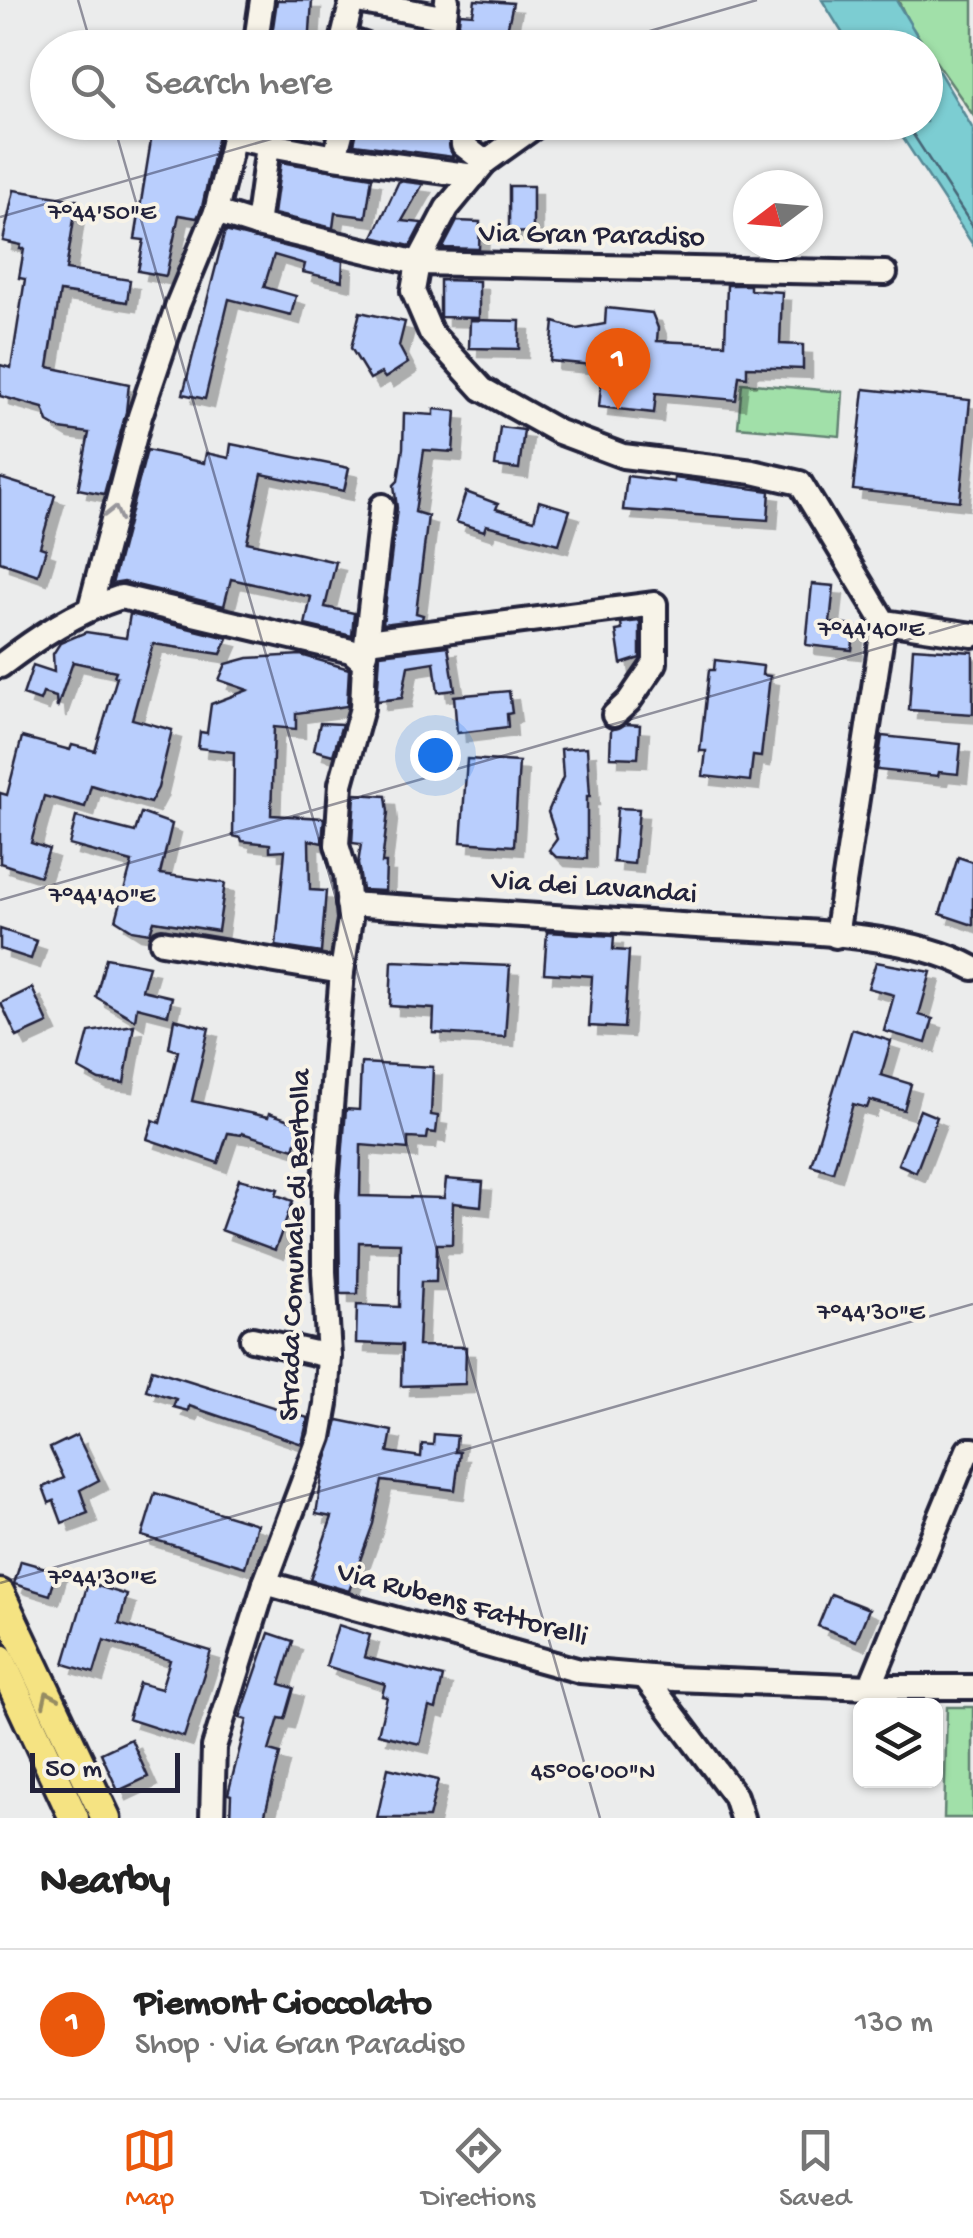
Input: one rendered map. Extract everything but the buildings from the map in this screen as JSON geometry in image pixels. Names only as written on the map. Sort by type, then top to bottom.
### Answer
[{"type":"main road","points":[[0,1594],[106,1818]]},
{"type":"main road","points":[[0,1659],[74,1818]]},
{"type":"street","points":[[258,30],[262,0]]},
{"type":"street","points":[[344,30],[352,0],[445,8]]},
{"type":"street","points":[[90,608],[140,416],[178,304],[216,212],[234,140]]},
{"type":"street","points":[[256,140],[268,146],[335,157],[480,169]]},
{"type":"street","points":[[335,157],[339,140]]},
{"type":"street","points":[[463,140],[480,169]]},
{"type":"street","name":"Via Gran Paradiso","points":[[418,263],[447,208],[480,169],[518,140]]},
{"type":"street","points":[[256,225],[268,146]]},
{"type":"street","name":"Via Gran Paradiso","points":[[216,212],[418,263],[884,273]]},
{"type":"street","points":[[418,263],[413,291],[431,334],[482,388],[559,432],[624,456],[753,472],[800,483],[884,622],[836,936]]},
{"type":"street","name":"Strada Comunale di Bertolla","points":[[212,1818],[214,1746],[265,1582],[320,1437],[329,1356],[324,1194],[350,919],[346,874],[338,845],[340,784],[362,708],[382,506]]},
{"type":"street","points":[[0,666],[45,632],[121,597],[366,652],[654,604],[654,663],[629,701],[614,715]]},
{"type":"street","points":[[884,622],[973,636]]},
{"type":"street","name":"Via dei Lavandai","points":[[348,904],[836,936],[893,942],[952,956],[973,968]]},
{"type":"street","points":[[162,942],[342,972]]},
{"type":"street","name":"Strada Comunale di Bertolla","points":[[252,1339],[329,1356]]},
{"type":"street","points":[[870,1687],[968,1450],[973,1450]]},
{"type":"street","name":"Via Rubens Fattorelli","points":[[265,1582],[580,1671],[870,1687],[973,1687]]},
{"type":"street","points":[[645,1677],[735,1796],[742,1818]]},
{"type":"green space","points":[[898,0],[973,0],[973,115],[943,72],[943,30],[914,30]]},
{"type":"green space","points":[[742,383],[843,392],[840,436],[738,427]]},
{"type":"green space","points":[[947,1707],[973,1707],[973,1818],[944,1818]]},
{"type":"water","points":[[822,0],[896,0],[914,30],[841,30]]},
{"type":"water","points":[[943,79],[973,129],[973,245],[904,140],[943,140]]},
{"type":"place","name":"Piemont Cioccolato","points":[[618,410]]}]
